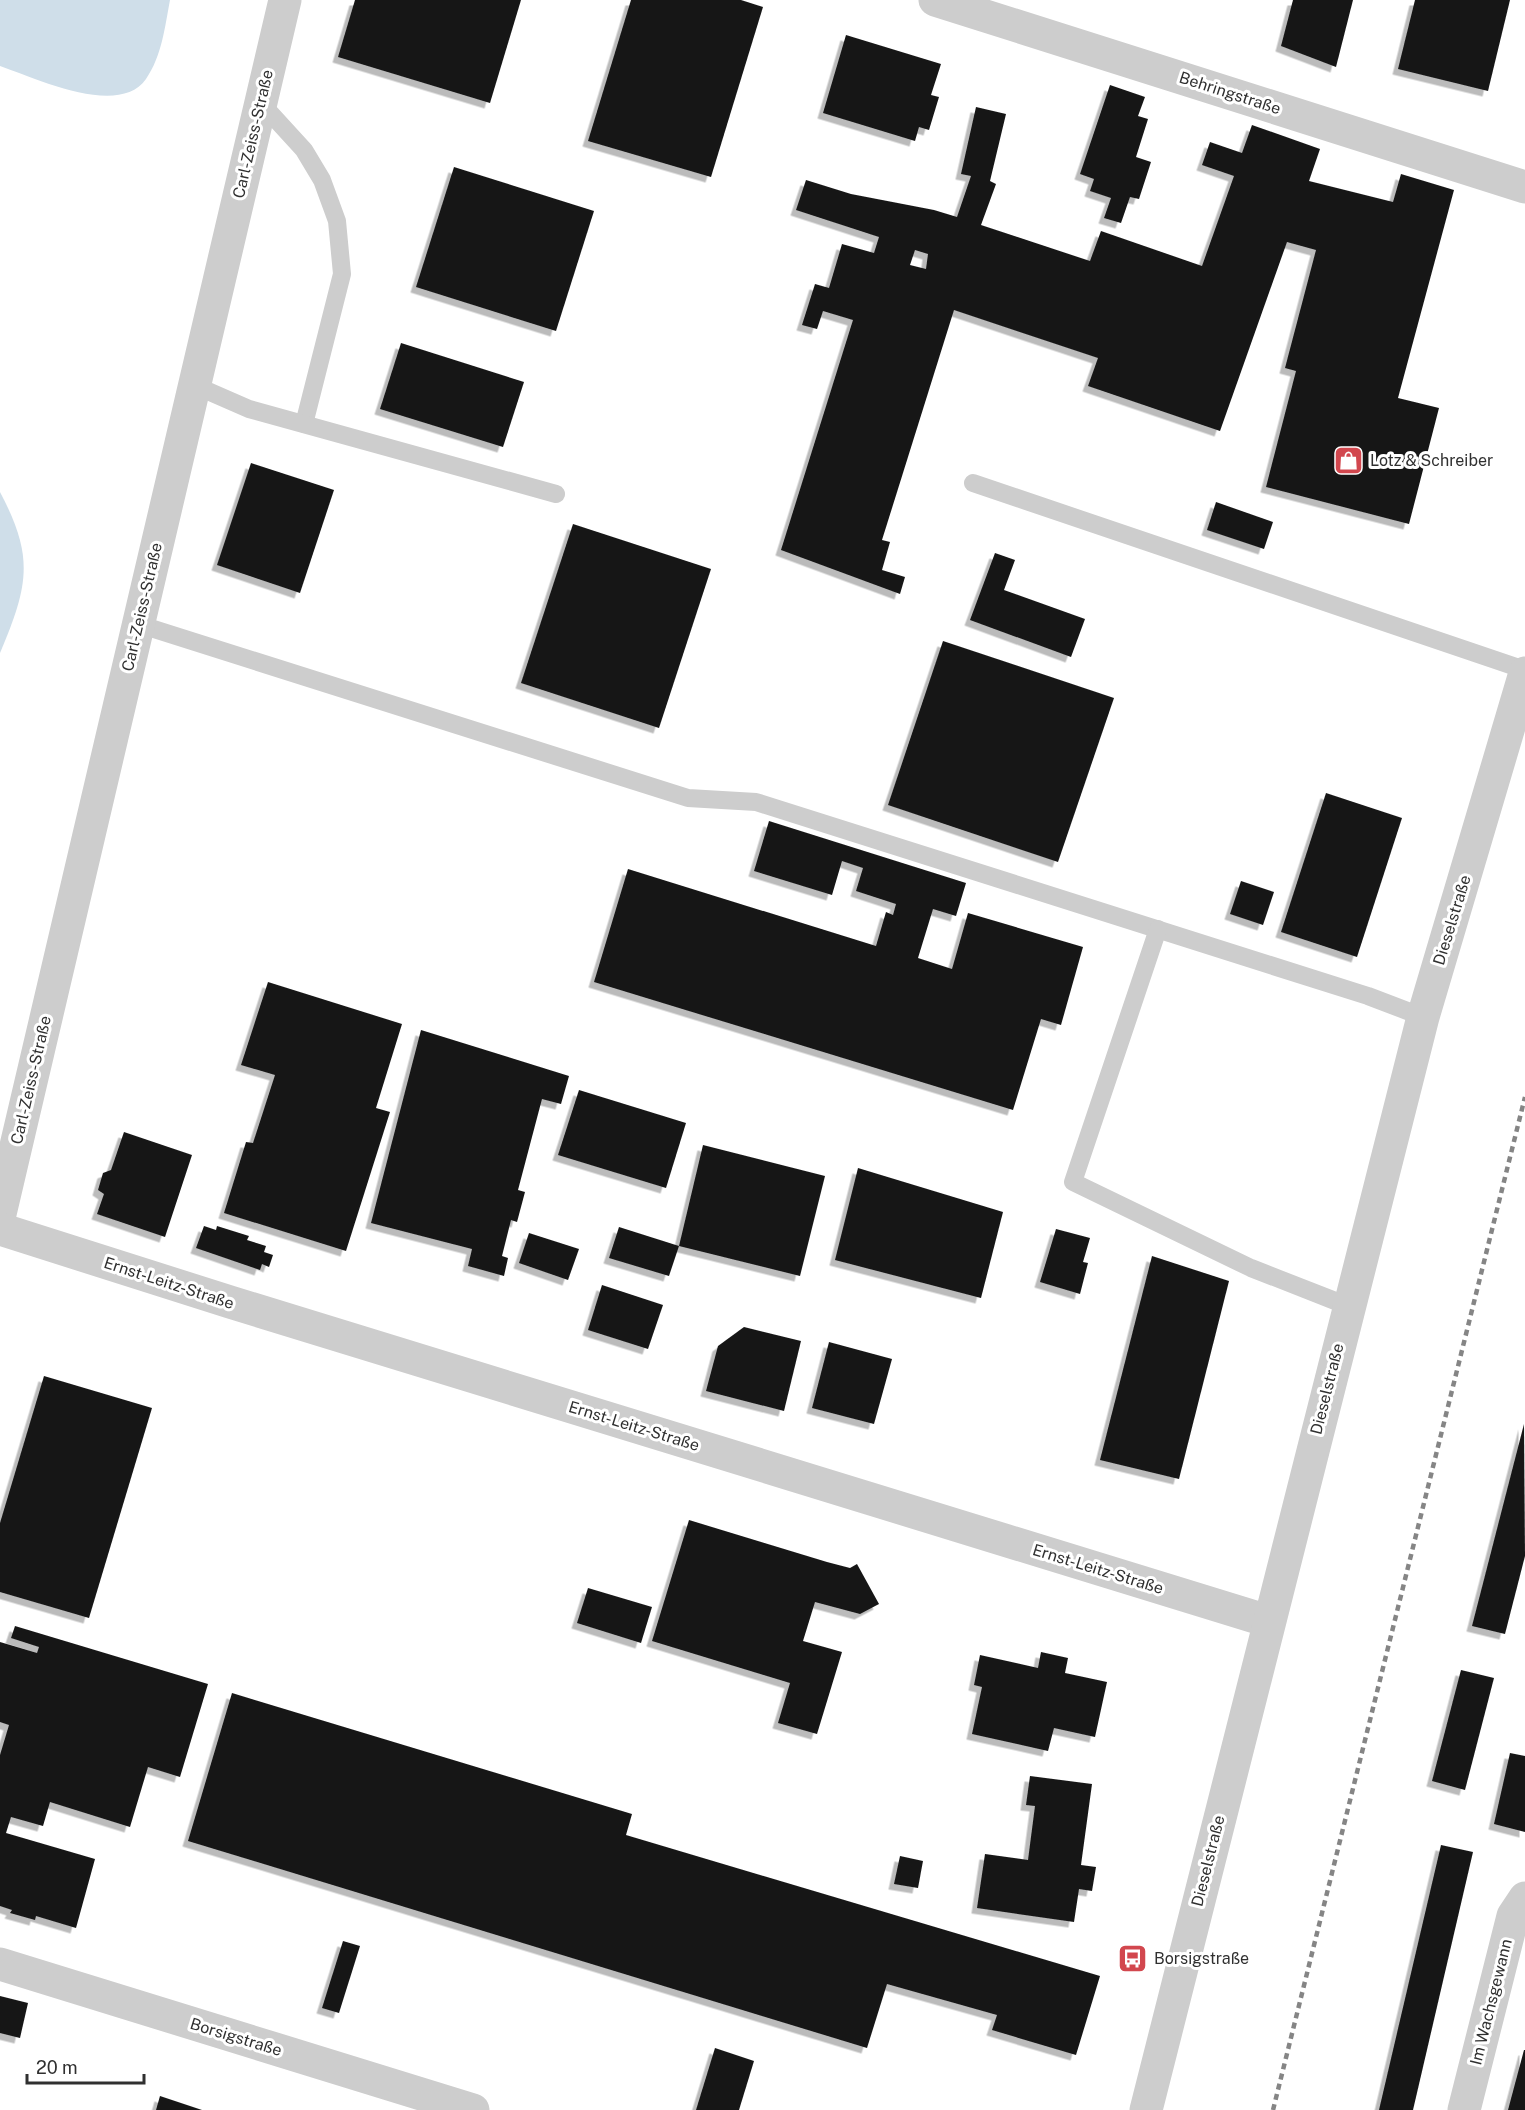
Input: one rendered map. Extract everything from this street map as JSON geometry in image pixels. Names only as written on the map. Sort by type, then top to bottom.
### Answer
[{"type":"street","name":"Carl-Zeiss-Straße","points":[[0,1214],[285,0]]},
{"type":"street","name":"Behringstraße","points":[[935,0],[1525,187]]},
{"type":"street","name":"Dieselstraße","points":[[1146,2110],[1268,1621],[1423,1017],[1525,672]]},
{"type":"street","name":"Ernst-Leitz-Straße","points":[[0,1229],[1268,1621]]},
{"type":"street","name":"Im Wachsgewann","points":[[1464,2110],[1513,1916],[1525,1898]]},
{"type":"street","name":"Borsigstraße","points":[[0,1964],[473,2110]]},
{"type":"lane","points":[[261,103],[304,150],[322,180],[337,221],[342,274],[304,424]]},
{"type":"lane","points":[[194,385],[249,409],[556,494]]},
{"type":"lane","points":[[974,483],[1525,672]]},
{"type":"lane","points":[[138,624],[688,798],[756,801],[1368,996],[1423,1017]]},
{"type":"lane","points":[[1158,929],[1073,1182],[1251,1268],[1348,1306]]},
{"type":"shaded area","points":[[0,0],[170,0],[156,61],[146,79],[133,90],[117,95],[97,95],[54,86],[0,66]]},
{"type":"shaded area","points":[[0,492],[19,536],[24,572],[17,609],[0,653]]},
{"type":"building","points":[[355,0],[521,0],[490,103],[338,57]]},
{"type":"building","points":[[631,0],[741,0],[763,7],[711,177],[588,141]]},
{"type":"building","points":[[1293,0],[1353,0],[1336,67],[1281,46]]},
{"type":"building","points":[[1415,0],[1510,0],[1488,91],[1398,69]]},
{"type":"building","points":[[846,35],[941,64],[931,95],[939,97],[929,130],[919,127],[915,141],[823,113]]},
{"type":"building","points":[[1110,85],[1145,97],[1138,116],[1148,119],[1136,157],[1151,162],[1139,199],[1130,197],[1121,223],[1104,218],[1111,198],[1090,191],[1094,179],[1080,174]]},
{"type":"building","points":[[976,107],[1006,114],[990,181],[996,184],[981,225],[1090,261],[1101,231],[1202,266],[1234,176],[1202,165],[1210,142],[1242,153],[1252,125],[1320,149],[1309,181],[1393,202],[1401,174],[1454,190],[1398,398],[1439,408],[1409,524],[1266,487],[1296,371],[1285,368],[1316,250],[1287,242],[1220,431],[1088,386],[1098,358],[954,310],[882,540],[890,542],[882,570],[905,577],[900,594],[781,550],[853,320],[823,311],[817,329],[802,325],[815,284],[829,288],[842,244],[874,253],[879,237],[796,210],[806,180],[851,194],[934,210],[957,217],[971,176],[961,174]],"holes":[[[915,250],[928,254],[926,269],[910,265]]]},
{"type":"building","points":[[454,167],[594,211],[556,331],[416,287]]},
{"type":"building","points":[[401,343],[524,382],[503,447],[380,409]]},
{"type":"building","points":[[251,463],[334,490],[300,593],[217,565]]},
{"type":"building","points":[[1216,502],[1273,522],[1264,549],[1207,530]]},
{"type":"building","points":[[573,524],[711,569],[659,728],[521,683]]},
{"type":"building","points":[[995,553],[1015,560],[1004,590],[1085,619],[1071,657],[970,620]]},
{"type":"building","points":[[943,641],[1114,698],[1058,862],[888,805]]},
{"type":"building","points":[[1326,793],[1402,818],[1357,957],[1281,932]]},
{"type":"building","points":[[769,821],[966,883],[956,916],[933,909],[918,958],[952,969],[968,913],[1083,947],[1061,1025],[1041,1019],[1013,1110],[594,982],[628,869],[876,946],[886,912],[893,915],[896,904],[856,891],[863,868],[842,861],[832,895],[754,871]]},
{"type":"building","points":[[1241,881],[1274,892],[1263,925],[1230,914]]},
{"type":"building","points":[[268,982],[402,1024],[376,1108],[390,1112],[346,1251],[224,1213],[246,1142],[253,1143],[275,1075],[241,1065]]},
{"type":"building","points":[[421,1030],[569,1076],[561,1104],[542,1099],[518,1190],[525,1192],[517,1222],[511,1220],[502,1256],[508,1258],[504,1276],[468,1266],[472,1249],[371,1223]]},
{"type":"building","points":[[579,1090],[686,1123],[666,1188],[558,1155]]},
{"type":"building","points":[[124,1132],[192,1155],[165,1237],[97,1214],[104,1194],[98,1190],[103,1173],[111,1170]]},
{"type":"building","points":[[703,1145],[825,1176],[800,1276],[679,1246]]},
{"type":"building","points":[[858,1168],[1003,1212],[981,1298],[835,1260]]},
{"type":"building","points":[[204,1226],[216,1230],[217,1226],[249,1236],[247,1240],[266,1246],[264,1252],[273,1255],[269,1267],[262,1264],[260,1270],[196,1248]]},
{"type":"building","points":[[619,1227],[679,1246],[669,1276],[609,1258]]},
{"type":"building","points":[[1056,1229],[1090,1238],[1083,1262],[1088,1263],[1080,1294],[1040,1282]]},
{"type":"building","points":[[529,1233],[579,1249],[568,1280],[519,1263]]},
{"type":"building","points":[[1152,1256],[1229,1281],[1179,1479],[1100,1460]]},
{"type":"building","points":[[602,1285],[663,1305],[648,1349],[588,1330]]},
{"type":"building","points":[[744,1327],[801,1341],[784,1411],[706,1391],[718,1346]]},
{"type":"building","points":[[829,1342],[892,1359],[874,1424],[812,1408]]},
{"type":"building","points":[[44,1376],[152,1408],[89,1618],[0,1592],[0,1523]]},
{"type":"building","points":[[1524,1424],[1525,1556],[1505,1634],[1472,1626]]},
{"type":"building","points":[[689,1520],[827,1562],[850,1568],[857,1564],[879,1604],[860,1614],[815,1602],[803,1641],[842,1652],[817,1734],[778,1723],[790,1683],[652,1641]]},
{"type":"building","points":[[588,1588],[652,1607],[641,1643],[577,1623]]},
{"type":"building","points":[[15,1626],[208,1684],[180,1777],[148,1767],[130,1827],[50,1802],[43,1826],[11,1817],[6,1833],[95,1859],[76,1928],[36,1916],[35,1920],[10,1913],[12,1910],[0,1906],[0,1755],[9,1725],[0,1722],[0,1642],[37,1653],[39,1647],[11,1638]]},
{"type":"building","points":[[1041,1652],[1068,1658],[1065,1673],[1107,1682],[1095,1737],[1054,1728],[1048,1751],[972,1734],[982,1687],[974,1685],[980,1655],[1038,1668]]},
{"type":"building","points":[[1461,1670],[1494,1678],[1465,1790],[1432,1781]]},
{"type":"building","points":[[232,1693],[632,1814],[626,1835],[1100,1976],[1076,2055],[992,2030],[997,2015],[887,1984],[867,2048],[188,1841]]},
{"type":"building","points":[[1510,1753],[1525,1756],[1525,1832],[1494,1824]]},
{"type":"building","points":[[1030,1776],[1092,1784],[1081,1865],[1096,1867],[1092,1891],[1079,1889],[1074,1922],[977,1908],[985,1854],[1028,1860],[1035,1806],[1026,1805]]},
{"type":"building","points":[[1441,1845],[1473,1852],[1413,2110],[1379,2110]]},
{"type":"building","points":[[900,1856],[923,1861],[918,1888],[894,1884]]},
{"type":"building","points":[[343,1941],[360,1946],[339,2013],[322,2008]]},
{"type":"building","points":[[0,1996],[28,2003],[20,2038],[0,2033]]},
{"type":"building","points":[[715,2048],[754,2061],[739,2110],[696,2110]]},
{"type":"building","points":[[1524,2050],[1525,2110],[1508,2110]]},
{"type":"building","points":[[160,2096],[202,2110],[156,2110]]},
{"type":"railway","points":[[1273,2110],[1525,1097]]},
{"type":"place","name":"Lotz & Schreiber","points":[[1349,460]]},
{"type":"place","name":"Borsigstraße","points":[[1133,1958]]}]
